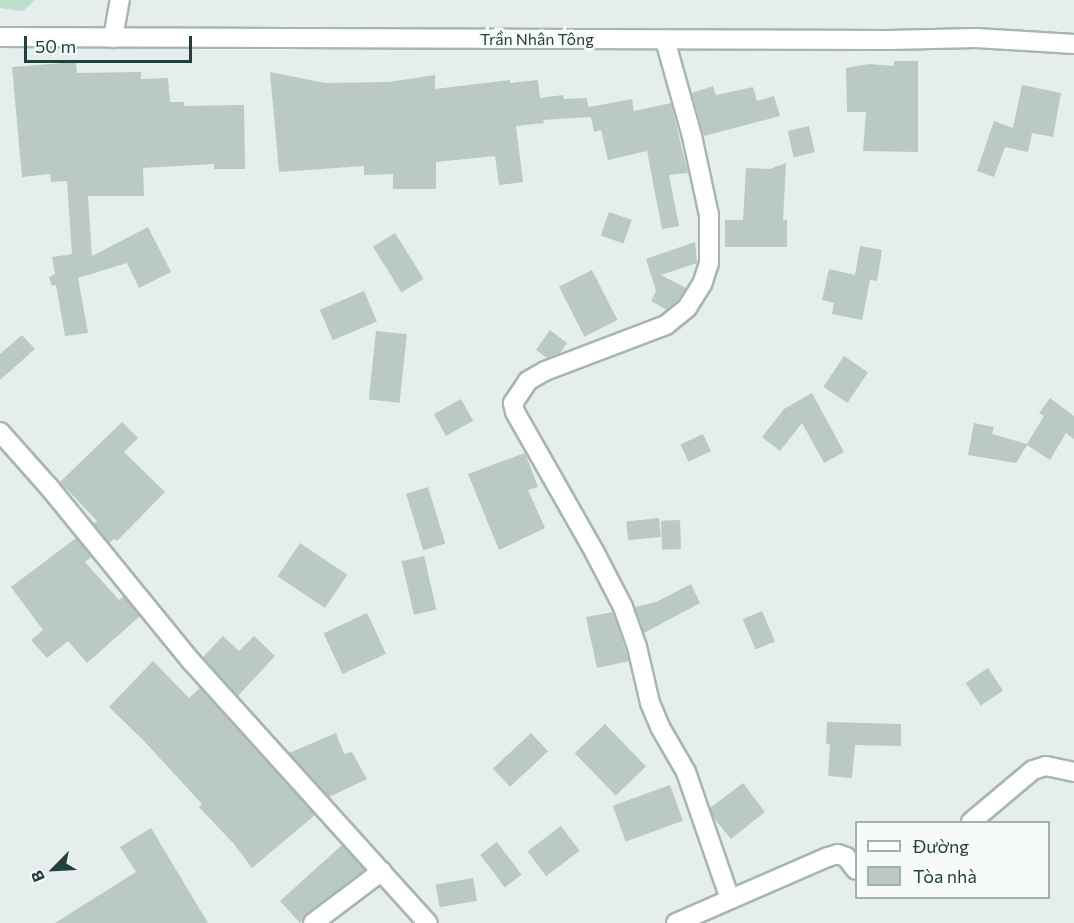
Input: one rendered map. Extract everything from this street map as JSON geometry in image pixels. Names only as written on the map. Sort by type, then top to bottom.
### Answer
[{"type":"street","points":[[113,38],[120,0]]},
{"type":"street","name":"Trần Nhân Tông","points":[[0,37],[665,40],[976,38],[1074,44]]},
{"type":"street","points":[[665,40],[692,136],[709,215],[709,263],[702,284],[687,308],[666,325],[545,371],[528,381],[513,403],[515,412],[623,607],[637,647],[652,709],[686,772],[730,899]]},
{"type":"street","points":[[0,432],[49,487],[191,661],[428,923]]},
{"type":"street","points":[[972,821],[1034,770],[1046,766],[1074,772]]},
{"type":"street","points":[[676,923],[838,854],[851,861],[855,868]]},
{"type":"street","points":[[313,923],[382,871]]},
{"type":"green space","points":[[0,0],[35,0],[23,11],[0,8]]},
{"type":"building","points":[[894,61],[918,61],[918,152],[863,151],[866,112],[847,112],[846,68],[869,64],[894,66]]},
{"type":"building","points":[[76,62],[77,73],[141,72],[141,79],[168,78],[170,102],[184,102],[184,106],[244,105],[245,169],[214,169],[214,164],[143,168],[144,196],[88,196],[92,256],[148,227],[171,272],[139,288],[127,263],[78,278],[88,333],[65,336],[56,285],[52,286],[49,277],[55,274],[52,257],[72,254],[67,181],[51,182],[50,174],[22,177],[12,67]]},
{"type":"building","points":[[270,72],[325,83],[389,82],[435,75],[435,89],[510,80],[510,83],[538,80],[540,98],[563,95],[564,99],[586,98],[589,107],[632,99],[634,111],[671,103],[688,173],[669,175],[679,226],[662,229],[647,151],[608,160],[601,130],[594,132],[591,117],[543,120],[544,123],[516,126],[523,182],[499,185],[495,156],[436,162],[436,189],[393,189],[393,174],[364,175],[364,166],[279,172]]},
{"type":"building","points":[[1022,85],[1061,93],[1053,137],[1032,133],[1028,152],[1005,147],[994,177],[977,171],[994,121],[1013,128]]},
{"type":"building","points":[[713,86],[716,95],[753,87],[757,101],[774,96],[780,116],[704,136],[692,93]]},
{"type":"building","points":[[809,126],[815,152],[794,157],[788,131]]},
{"type":"building","points":[[786,163],[783,220],[787,220],[787,247],[725,247],[725,220],[743,220],[746,168],[770,169]]},
{"type":"building","points":[[609,212],[632,220],[624,243],[601,236]]},
{"type":"building","points":[[395,233],[424,279],[402,293],[373,247]]},
{"type":"building","points":[[695,242],[697,263],[661,275],[686,288],[678,300],[667,310],[651,301],[656,291],[646,259]]},
{"type":"building","points":[[860,246],[882,250],[877,281],[870,280],[862,320],[832,314],[834,303],[822,300],[829,269],[855,275]]},
{"type":"building","points":[[592,270],[617,320],[584,337],[559,287]]},
{"type":"building","points":[[364,291],[377,321],[333,340],[320,310]]},
{"type":"building","points":[[550,330],[567,343],[560,353],[547,358],[536,350]]},
{"type":"building","points":[[376,331],[407,334],[400,403],[369,400]]},
{"type":"building","points":[[22,335],[35,349],[0,380],[0,354]]},
{"type":"building","points":[[844,356],[868,372],[847,403],[823,387]]},
{"type":"building","points":[[812,393],[844,452],[824,463],[802,423],[780,451],[762,437],[784,409]]},
{"type":"building","points":[[1050,398],[1074,416],[1074,439],[1066,433],[1050,460],[1027,445],[1016,463],[968,455],[974,423],[994,427],[992,434],[1027,444],[1044,416],[1039,413]]},
{"type":"building","points":[[461,399],[473,421],[446,436],[434,414]]},
{"type":"building","points":[[122,422],[138,438],[124,452],[165,492],[117,541],[114,539],[109,543],[93,524],[97,521],[60,482]]},
{"type":"building","points":[[703,434],[711,451],[688,462],[680,445]]},
{"type":"building","points":[[525,453],[538,487],[528,490],[545,528],[499,550],[468,474]]},
{"type":"building","points":[[428,487],[445,543],[423,550],[406,494]]},
{"type":"building","points":[[659,518],[661,537],[628,540],[626,521]]},
{"type":"building","points":[[680,520],[681,549],[662,550],[661,521]]},
{"type":"building","points":[[76,538],[91,557],[85,562],[119,600],[124,596],[140,616],[87,663],[68,641],[47,658],[31,640],[43,630],[11,587]]},
{"type":"building","points":[[300,543],[347,575],[325,608],[278,576]]},
{"type":"building","points":[[424,556],[436,610],[414,615],[402,561]]},
{"type":"building","points":[[691,584],[700,603],[644,633],[635,607],[656,602]]},
{"type":"building","points":[[762,611],[775,641],[756,650],[743,619]]},
{"type":"building","points":[[613,612],[629,661],[597,668],[586,617]]},
{"type":"building","points":[[367,613],[386,654],[343,674],[323,633]]},
{"type":"building","points":[[223,636],[239,651],[254,636],[275,656],[238,696],[203,657]]},
{"type":"building","points":[[153,661],[189,698],[200,688],[315,815],[252,868],[234,844],[199,807],[202,804],[109,707]]},
{"type":"building","points":[[988,668],[1003,690],[981,705],[966,683]]},
{"type":"building","points":[[827,722],[901,724],[901,746],[855,745],[852,778],[828,776],[830,744],[826,744]]},
{"type":"building","points":[[605,724],[646,766],[616,796],[575,753]]},
{"type":"building","points":[[336,733],[344,754],[352,752],[367,779],[329,797],[289,753]]},
{"type":"building","points":[[531,733],[548,751],[510,787],[493,768]]},
{"type":"building","points":[[743,783],[765,812],[731,839],[713,817],[710,808]]},
{"type":"building","points":[[670,785],[683,821],[626,842],[613,806]]},
{"type":"building","points":[[561,826],[580,851],[546,876],[527,851]]},
{"type":"building","points":[[151,828],[208,923],[55,923],[136,872],[120,847]]},
{"type":"building","points":[[497,842],[522,875],[505,887],[480,855]]},
{"type":"building","points":[[342,845],[365,870],[306,914],[300,923],[280,901]]},
{"type":"building","points":[[473,878],[477,901],[440,907],[436,885]]}]
